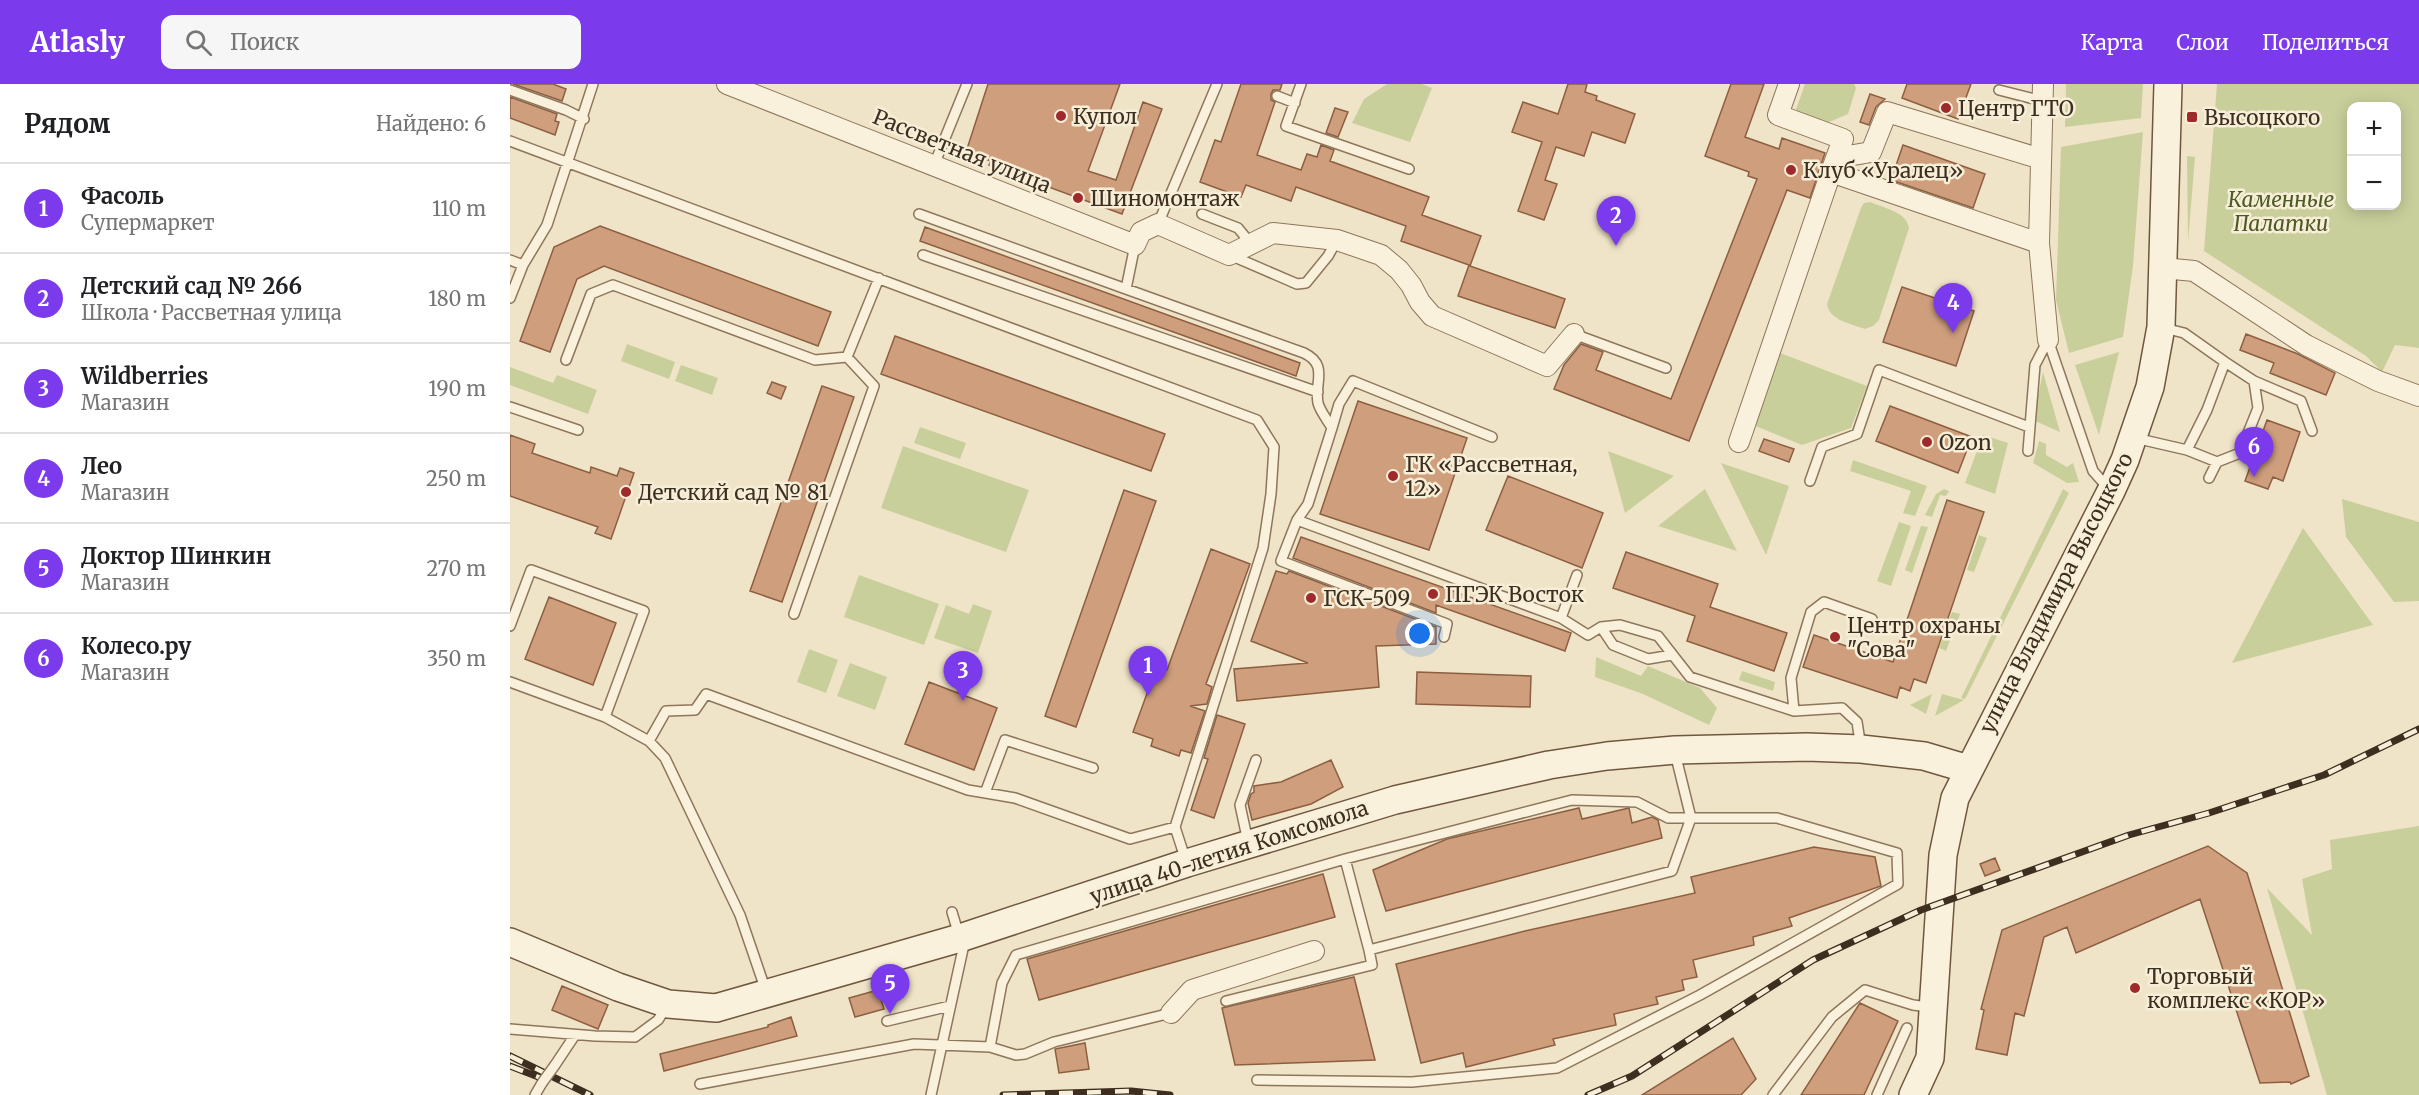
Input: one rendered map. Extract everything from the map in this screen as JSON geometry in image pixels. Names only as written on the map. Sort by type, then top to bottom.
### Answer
[{"type":"main road","name":"улица Владимира Высоцкого","points":[[1912,1095],[1930,1058],[1943,855],[1955,798],[2111,491],[2133,438],[2150,387],[2161,327],[2168,84]]},
{"type":"main road","name":"улица 40-летия Комсомола","points":[[510,942],[618,987],[668,1004],[716,1008],[960,938],[1187,863],[1395,800],[1538,768],[1607,756],[1675,750],[1807,747],[1861,749],[1924,756],[1968,769]]},
{"type":"street","name":"Рассветная улица","points":[[727,84],[1135,245]]},
{"type":"street","points":[[1739,442],[1843,139],[1778,116],[1789,84]]},
{"type":"street","points":[[2043,93],[2039,243],[2048,340]]},
{"type":"street","points":[[1834,165],[1871,152],[1887,112],[2041,159]]},
{"type":"street","points":[[1834,165],[2039,243]]},
{"type":"street","points":[[1135,245],[1142,232],[1158,224],[1229,255],[1273,233],[1337,240],[1381,255],[1399,270],[1432,316],[1547,366],[1574,334]]},
{"type":"street","points":[[2163,268],[2194,271],[2306,345],[2378,381],[2419,396]]},
{"type":"street","points":[[1171,1013],[1192,990],[1314,951]]},
{"type":"lane","points":[[510,298],[523,265],[547,225],[567,161],[584,119],[593,84]]},
{"type":"lane","points":[[934,165],[967,84]]},
{"type":"lane","points":[[1158,224],[1217,84]]},
{"type":"lane","points":[[1301,84],[1286,126],[1409,169]]},
{"type":"lane","points":[[510,90],[566,110],[584,119]]},
{"type":"lane","points":[[1999,90],[2043,93]]},
{"type":"lane","points":[[1277,96],[1295,103]]},
{"type":"lane","points":[[510,141],[1257,420],[1274,447],[1271,494],[1263,548],[1174,827],[1187,863]]},
{"type":"lane","points":[[919,214],[1307,354],[1316,360],[1319,371],[1318,404],[1332,428]]},
{"type":"lane","points":[[1202,214],[1238,228],[1251,244]]},
{"type":"lane","points":[[1229,255],[1297,284],[1306,283],[1328,256],[1337,240]]},
{"type":"lane","points":[[1126,289],[1135,245]]},
{"type":"lane","points":[[923,255],[1318,392]]},
{"type":"lane","points":[[510,260],[523,265]]},
{"type":"lane","points":[[848,357],[879,278]]},
{"type":"lane","points":[[566,360],[591,294],[613,285],[815,360],[848,357]]},
{"type":"lane","points":[[2161,327],[2184,333],[2254,381],[2301,401],[2312,431]]},
{"type":"lane","points":[[1574,334],[1666,368]]},
{"type":"lane","points":[[2028,451],[2035,365],[2048,340]]},
{"type":"lane","points":[[2048,340],[2093,471],[2111,491]]},
{"type":"lane","points":[[794,614],[874,386],[848,357]]},
{"type":"lane","points":[[2187,450],[2207,410],[2225,362]]},
{"type":"lane","points":[[1810,481],[1822,447],[1857,434],[1879,370],[2030,427]]},
{"type":"lane","points":[[1444,637],[1448,624],[1281,561],[1297,520],[1308,504],[1339,404],[1353,381],[1492,437]]},
{"type":"lane","points":[[2209,478],[2217,462],[2240,453],[2258,408],[2254,381]]},
{"type":"lane","points":[[510,407],[578,430]]},
{"type":"lane","points":[[2133,438],[2187,450],[2217,462]]},
{"type":"lane","points":[[1297,520],[1561,618],[1588,635],[1601,627],[1620,625],[1658,636],[1690,677],[1794,711],[1842,708],[1857,722],[1861,749]]},
{"type":"lane","points":[[510,626],[531,570],[644,611],[605,717]]},
{"type":"lane","points":[[1561,618],[1577,575]]},
{"type":"lane","points":[[1794,711],[1791,678],[1811,612],[1824,602],[1872,619]]},
{"type":"lane","points":[[1601,627],[1613,645],[1648,659],[1672,655]]},
{"type":"lane","points":[[510,682],[605,717],[649,741],[665,758],[740,915],[767,995]]},
{"type":"lane","points":[[649,741],[666,711],[696,710],[706,694],[968,790],[1015,798],[1130,838],[1174,827]]},
{"type":"lane","points":[[985,793],[1005,740],[1093,768]]},
{"type":"lane","points":[[1369,950],[1672,871],[1690,818],[1675,750]]},
{"type":"lane","points":[[1249,844],[1240,805],[1256,760]]},
{"type":"lane","points":[[990,1047],[1002,983],[1016,955],[1345,859],[1572,800],[1638,802],[1668,818],[1777,818],[1897,853],[1898,884],[1700,995],[1557,1068],[1412,1082],[1257,1080]]},
{"type":"lane","points":[[1226,1001],[1372,965],[1345,859]]},
{"type":"lane","points":[[931,1095],[963,949],[952,912]]},
{"type":"lane","points":[[1773,1095],[1832,1017],[1865,990],[1913,1005],[1935,1008]]},
{"type":"lane","points":[[510,1029],[575,1035],[635,1037],[658,1020],[668,1004]]},
{"type":"lane","points":[[887,1021],[950,1006]]},
{"type":"lane","points":[[700,1084],[914,1044],[990,1047],[1016,1055],[1025,1054],[1054,1042],[1171,1013]]},
{"type":"lane","points":[[1877,1095],[1907,1028]]},
{"type":"lane","points":[[535,1095],[575,1035]]},
{"type":"green space","points":[[1387,84],[1422,84],[1432,88],[1410,142],[1352,123],[1364,99]]},
{"type":"green space","points":[[1805,84],[1854,84],[1856,88],[1848,114],[1820,126],[1793,118]]},
{"type":"green space","points":[[2066,84],[2143,84],[2141,118],[2065,127]]},
{"type":"green space","name":"Каменные Палатки","points":[[2217,84],[2419,84],[2419,348],[2395,345],[2382,372],[2366,356],[2204,251]]},
{"type":"green space","points":[[2143,132],[2133,266],[2123,337],[2069,353],[2056,300],[2061,147]]},
{"type":"green space","points":[[2187,156],[2195,157],[2188,242]]},
{"type":"green space","points":[[1870,202],[1899,214],[1909,228],[1879,320],[1873,326],[1865,329],[1836,318],[1827,304],[1861,208],[1864,203]]},
{"type":"green space","points":[[627,344],[675,362],[669,379],[621,361]]},
{"type":"green space","points":[[2119,352],[2099,435],[2075,365]]},
{"type":"green space","points":[[1780,353],[1867,386],[1851,428],[1802,445],[1753,425]]},
{"type":"green space","points":[[681,365],[718,378],[712,395],[675,381]]},
{"type":"green space","points":[[510,367],[553,383],[557,375],[597,390],[588,414],[510,385]]},
{"type":"green space","points":[[2043,372],[2060,432],[2033,420]]},
{"type":"green space","points":[[920,427],[966,443],[960,459],[914,443]]},
{"type":"green space","points":[[1983,435],[2008,443],[1995,494],[1965,483]]},
{"type":"green space","points":[[2039,441],[2046,444],[2046,455],[2067,467],[2073,463],[2079,482],[2067,483],[2033,463]]},
{"type":"green space","points":[[903,446],[1029,490],[1006,552],[881,508]]},
{"type":"green space","points":[[1608,451],[1674,476],[1625,513]]},
{"type":"green space","points":[[1853,460],[1927,486],[1915,516],[1903,513],[1911,491],[1850,471]]},
{"type":"green space","points":[[1721,463],[1789,486],[1766,555]]},
{"type":"green space","points":[[1705,489],[1737,551],[1658,526]]},
{"type":"green space","points":[[1944,489],[1949,491],[1946,496],[1940,495],[1932,517],[1925,515],[1936,494]]},
{"type":"green space","points":[[2063,489],[2069,493],[1965,699],[1961,698]]},
{"type":"green space","points":[[2342,499],[2419,522],[2419,601],[2394,602],[2346,537]]},
{"type":"green space","points":[[1899,522],[1911,526],[1891,586],[1877,581]]},
{"type":"green space","points":[[1921,526],[1928,527],[1912,573],[1905,570]]},
{"type":"green space","points":[[2303,528],[2373,625],[2232,663]]},
{"type":"green space","points":[[1979,535],[1987,538],[1974,572],[1967,570]]},
{"type":"green space","points":[[859,575],[939,604],[924,645],[844,617]]},
{"type":"green space","points":[[973,604],[992,611],[978,653],[934,638],[946,605],[969,614]]},
{"type":"green space","points":[[1952,612],[1960,614],[1946,651],[1939,648]]},
{"type":"green space","points":[[809,649],[838,660],[826,693],[797,682]]},
{"type":"green space","points":[[1596,657],[1641,676],[1648,666],[1700,688],[1717,708],[1709,725],[1643,694],[1595,677]]},
{"type":"green space","points":[[850,663],[887,677],[875,710],[837,696]]},
{"type":"green space","points":[[1742,671],[1775,682],[1773,691],[1739,680]]},
{"type":"green space","points":[[1932,694],[1926,714],[1910,705]]},
{"type":"green space","points":[[1942,694],[1964,700],[1935,716]]},
{"type":"green space","points":[[2419,826],[2419,1095],[2327,1095],[2267,888],[2312,935],[2302,879],[2332,869],[2330,840]]},
{"type":"building","points":[[513,84],[553,84],[566,89],[562,101]]},
{"type":"building","points":[[988,84],[1120,84],[1088,171],[1116,180],[1143,102],[1162,109],[1122,214],[989,165],[991,161],[966,152]]},
{"type":"building","points":[[1241,84],[1282,84],[1280,90],[1273,90],[1271,94],[1271,100],[1275,102],[1257,155],[1301,170],[1307,154],[1317,157],[1321,145],[1334,150],[1330,161],[1429,197],[1422,215],[1481,236],[1470,266],[1565,299],[1555,328],[1458,296],[1469,265],[1401,241],[1406,226],[1296,187],[1291,201],[1246,185],[1241,197],[1200,182],[1215,140],[1221,142]]},
{"type":"building","points":[[1568,84],[1587,84],[1585,92],[1597,96],[1596,100],[1635,114],[1625,143],[1592,132],[1584,156],[1556,147],[1545,180],[1557,184],[1544,220],[1518,211],[1542,142],[1512,132],[1523,102],[1558,114]]},
{"type":"building","points":[[1731,84],[1764,84],[1745,137],[1779,149],[1782,138],[1825,153],[1810,198],[1787,190],[1689,441],[1554,389],[1564,365],[1581,344],[1603,352],[1596,370],[1671,399],[1757,179],[1748,176],[1749,172],[1705,156]]},
{"type":"building","name":"Центр ГТО","points":[[1907,84],[1971,84],[1958,119],[1902,98]]},
{"type":"building","points":[[1870,94],[1885,99],[1876,107],[1869,125],[1860,122]]},
{"type":"building","points":[[510,97],[557,114],[555,121],[559,122],[555,135],[510,118]]},
{"type":"building","points":[[1335,108],[1348,112],[1338,137],[1326,133]]},
{"type":"building","points":[[1903,145],[1985,174],[1973,208],[1891,180]]},
{"type":"building","points":[[600,226],[831,312],[818,346],[604,266],[577,279],[550,352],[520,341],[554,247]]},
{"type":"building","points":[[925,227],[1300,363],[1296,376],[920,241]]},
{"type":"building","points":[[1902,287],[1974,311],[1956,366],[1883,342]]},
{"type":"building","points":[[2246,334],[2298,354],[2335,373],[2326,395],[2270,373],[2274,363],[2240,350]]},
{"type":"building","points":[[895,336],[1165,434],[1151,471],[881,374]]},
{"type":"building","points":[[772,382],[786,387],[781,399],[767,393]]},
{"type":"building","points":[[822,386],[854,397],[782,602],[750,591]]},
{"type":"building","name":"ГК «Рассветная, 12»","points":[[1358,401],[1467,438],[1429,550],[1320,514]]},
{"type":"building","points":[[1890,406],[1972,437],[1958,473],[1876,441]]},
{"type":"building","points":[[2267,420],[2300,432],[2283,481],[2273,477],[2268,489],[2245,481]]},
{"type":"building","points":[[510,435],[535,444],[532,453],[590,473],[591,467],[617,476],[620,468],[634,473],[611,539],[595,533],[598,527],[510,496]]},
{"type":"building","points":[[1764,439],[1794,449],[1789,462],[1759,451]]},
{"type":"building","points":[[1508,476],[1603,513],[1582,568],[1486,530]]},
{"type":"building","points":[[1124,490],[1156,501],[1076,727],[1045,716]]},
{"type":"building","points":[[1947,500],[1984,512],[1926,683],[1914,679],[1910,691],[1900,687],[1897,698],[1803,667],[1814,635],[1893,662]]},
{"type":"building","name":"ПГЭК Восток","points":[[1301,537],[1571,633],[1565,651],[1436,605],[1436,613],[1293,558]]},
{"type":"building","points":[[1211,549],[1250,564],[1206,684],[1212,687],[1207,704],[1190,706],[1205,711],[1191,753],[1181,750],[1179,756],[1151,746],[1153,739],[1133,732],[1157,666],[1167,670]]},
{"type":"building","points":[[1626,552],[1718,584],[1710,607],[1787,633],[1774,671],[1687,641],[1695,616],[1613,588]]},
{"type":"building","name":"ГСК-509","points":[[1276,571],[1287,574],[1289,571],[1436,627],[1436,644],[1376,646],[1379,687],[1237,701],[1234,669],[1308,663],[1251,641]]},
{"type":"building","points":[[549,597],[616,623],[593,685],[525,659]]},
{"type":"building","points":[[1417,672],[1531,676],[1530,707],[1416,704]]},
{"type":"building","points":[[929,682],[997,708],[974,770],[905,744]]},
{"type":"building","points":[[1217,715],[1245,724],[1214,818],[1191,810],[1208,759],[1204,758]]},
{"type":"building","points":[[1331,760],[1343,787],[1311,804],[1252,820],[1248,803],[1254,792],[1254,786],[1281,782]]},
{"type":"building","points":[[1579,808],[1582,819],[1629,808],[1632,823],[1652,817],[1658,820],[1662,838],[1386,911],[1373,870],[1447,839]]},
{"type":"building","points":[[2208,846],[2247,873],[2309,1076],[2291,1084],[2290,1082],[2260,1083],[2200,899],[2076,953],[2067,927],[2044,937],[2024,1016],[2015,1013],[2007,1055],[1976,1049],[1984,1010],[1981,1009],[2002,930]]},
{"type":"building","points":[[1814,847],[1875,857],[1881,886],[1789,918],[1792,926],[1753,937],[1754,945],[1693,960],[1697,977],[1682,980],[1684,990],[1656,997],[1658,1004],[1614,1014],[1616,1025],[1553,1039],[1555,1045],[1466,1067],[1463,1053],[1421,1063],[1396,964],[1525,931],[1695,893],[1691,877]]},
{"type":"building","points":[[1995,858],[2000,870],[1985,876],[1980,864]]},
{"type":"building","points":[[1323,874],[1335,917],[1039,1000],[1027,959]]},
{"type":"building","points":[[1354,977],[1375,1060],[1235,1065],[1222,1008]]},
{"type":"building","points":[[562,986],[608,1005],[598,1029],[552,1010]]},
{"type":"building","points":[[878,990],[884,1009],[855,1017],[849,998]]},
{"type":"building","points":[[1860,1003],[1898,1021],[1864,1095],[1801,1095]]},
{"type":"building","points":[[791,1017],[797,1036],[664,1071],[660,1054],[768,1027],[768,1025]]},
{"type":"building","points":[[1733,1038],[1756,1079],[1741,1095],[1642,1095]]},
{"type":"building","points":[[1085,1043],[1089,1069],[1059,1073],[1055,1049]]},
{"type":"railway","points":[[1588,1095],[1632,1076],[1813,960],[1921,910],[2129,835],[2209,813],[2324,775],[2419,729]]},
{"type":"railway","points":[[510,1056],[590,1095]]},
{"type":"railway","points":[[510,1066],[541,1078]]},
{"type":"railway","points":[[1003,1095],[1131,1091],[1170,1095]]},
{"type":"place","name":"Центр ГТО","points":[[1946,108]]},
{"type":"place","name":"Купол","points":[[1061,116]]},
{"type":"place","name":"Высоцкого","points":[[2192,117]]},
{"type":"place","name":"Клуб «Уралец»","points":[[1791,170]]},
{"type":"place","name":"Шиномонтаж","points":[[1078,198]]},
{"type":"place","name":"Детский сад № 266","points":[[1616,246]]},
{"type":"place","name":"Лео","points":[[1953,333]]},
{"type":"place","name":"Ozon","points":[[1927,442]]},
{"type":"place","name":"ГК «Рассветная, 12»","points":[[1393,476]]},
{"type":"place","name":"Колесо.ру","points":[[2254,477]]},
{"type":"place","name":"Детский сад № 81","points":[[626,492]]},
{"type":"place","name":"ПГЭК Восток","points":[[1433,594]]},
{"type":"place","name":"ГСК-509","points":[[1311,598]]},
{"type":"place","name":"Центр охраны \"Сова\"","points":[[1835,637]]},
{"type":"place","name":"Фасоль","points":[[1148,696]]},
{"type":"place","name":"Wildberries","points":[[963,701]]},
{"type":"place","name":"Торговый комплекс «КОР»","points":[[2135,988]]},
{"type":"place","name":"Доктор Шинкин","points":[[890,1014]]}]
